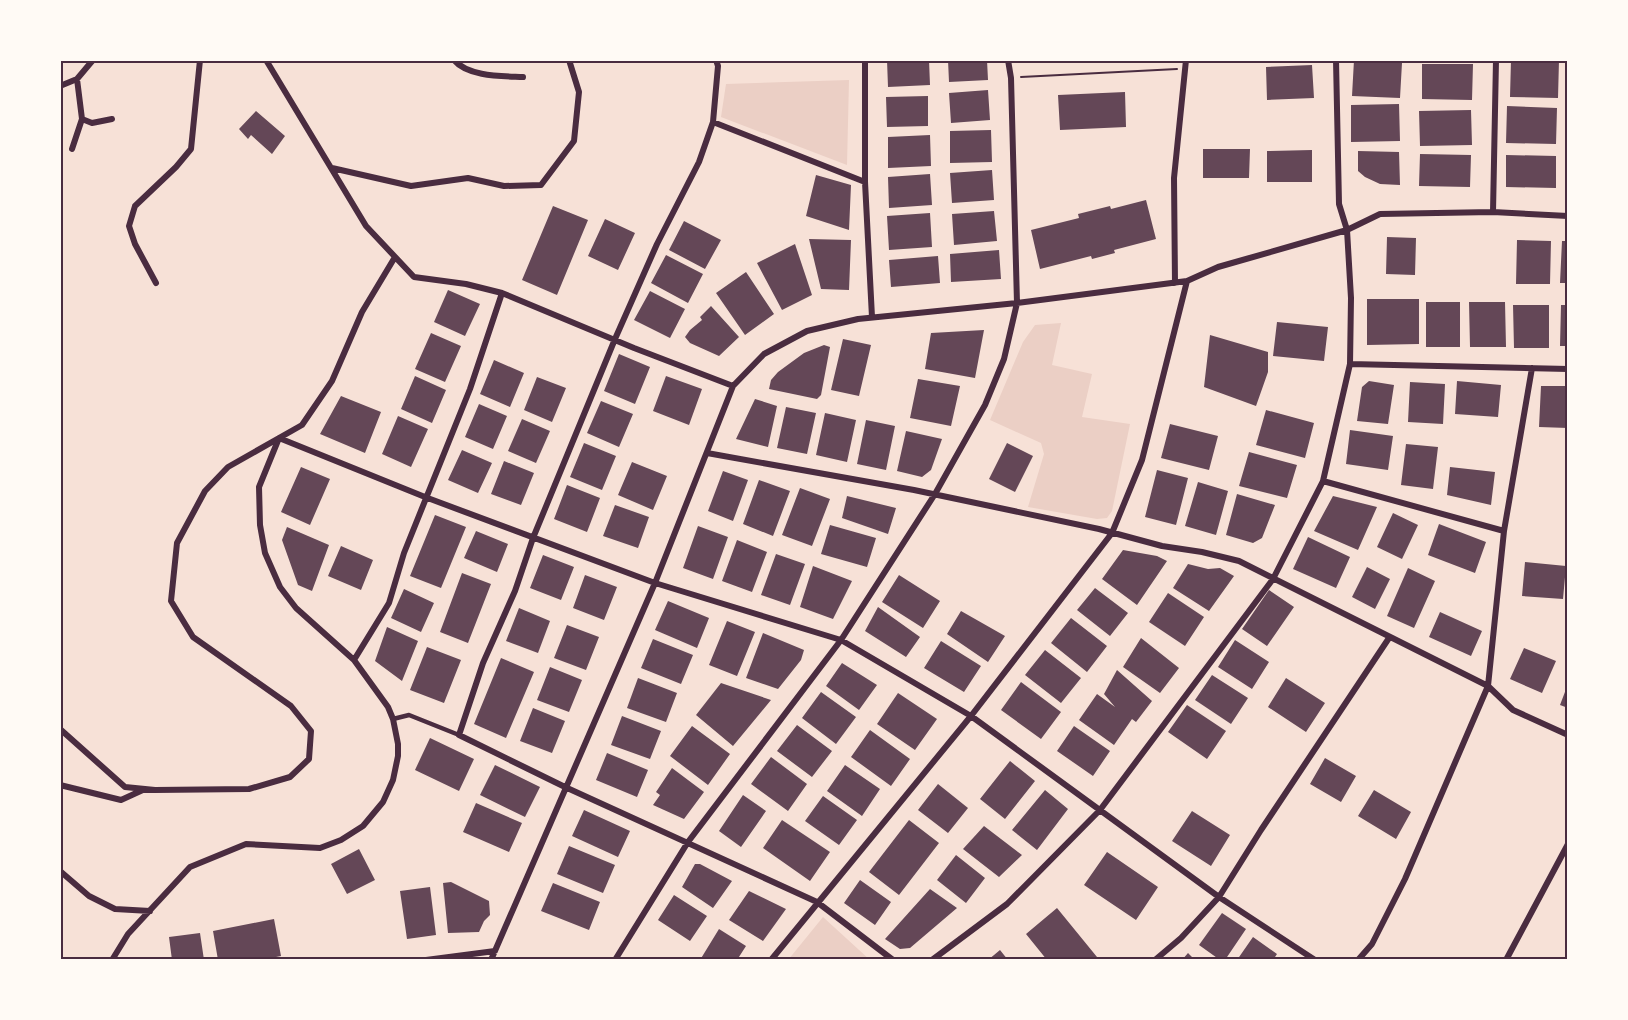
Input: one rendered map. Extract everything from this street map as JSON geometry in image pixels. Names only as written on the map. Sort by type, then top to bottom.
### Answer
[{"type":"street","points":[[60,86],[77,79],[93,60]]},
{"type":"street","points":[[156,283],[135,244],[129,226],[135,206],[177,167],[191,149],[200,60]]},
{"type":"street","points":[[266,60],[366,226],[414,277],[466,284],[502,292],[733,386]]},
{"type":"street","points":[[454,60],[458,65],[487,76],[523,76]]},
{"type":"street","points":[[332,168],[411,186],[432,181],[468,178],[504,186],[541,185],[574,141],[579,92],[569,60]]},
{"type":"street","points":[[716,60],[718,66],[713,122],[699,162],[657,244],[615,339],[533,538],[515,591],[483,663],[459,735],[565,787],[817,902],[893,960]]},
{"type":"street","points":[[865,60],[865,182],[872,317]]},
{"type":"street","points":[[615,960],[688,842],[841,640],[935,494],[985,405],[1004,358],[1017,303],[1011,78],[1008,60]]},
{"type":"street","points":[[1175,283],[1174,178],[1186,60]]},
{"type":"street","points":[[932,960],[1007,904],[1100,810],[1273,579],[1323,481],[1350,364],[1351,298],[1347,230],[1339,204],[1336,60]]},
{"type":"street","points":[[1493,212],[1496,60]]},
{"type":"street","points":[[72,149],[82,119],[77,79]]},
{"type":"street","points":[[82,119],[92,123],[112,118]]},
{"type":"street","points":[[713,122],[865,182]]},
{"type":"street","points":[[491,960],[655,583],[733,386],[764,354],[807,331],[872,317],[1017,303],[1187,281],[1218,267],[1347,230],[1380,214],[1493,212],[1568,216]]},
{"type":"street","points":[[60,729],[125,787],[249,789],[290,777],[309,759],[311,731],[291,706],[193,637],[171,601],[177,543],[205,491],[228,467],[302,425],[332,381],[362,312],[395,256]]},
{"type":"street","points":[[771,960],[971,716],[1112,533],[1142,460],[1187,281]]},
{"type":"street","points":[[354,660],[389,603],[404,553],[470,388],[502,292]]},
{"type":"street","points":[[1350,364],[1568,369]]},
{"type":"street","points":[[1358,960],[1372,944],[1405,879],[1488,686],[1504,531],[1532,369]]},
{"type":"street","points":[[279,438],[425,497],[655,583],[841,640],[971,716],[1219,897],[1315,960]]},
{"type":"street","points":[[112,960],[128,934],[190,867],[246,844],[320,848],[341,840],[363,826],[383,802],[393,780],[398,744],[388,707],[354,660],[296,608],[280,587],[265,553],[260,525],[259,487],[279,438]]},
{"type":"street","points":[[707,453],[935,494],[1162,546],[1239,561],[1488,686],[1513,710],[1568,735]]},
{"type":"street","points":[[1323,481],[1504,531]]},
{"type":"street","points":[[1155,960],[1181,938],[1219,897],[1389,638]]},
{"type":"street","points":[[60,785],[121,800],[146,789]]},
{"type":"street","points":[[1506,960],[1568,844]]},
{"type":"street","points":[[60,871],[89,896],[115,909],[150,911]]},
{"type":"street","points":[[426,960],[495,951]]},
{"type":"lane","points":[[393,719],[410,715],[459,735]]},
{"type":"path","points":[[1011,78],[1186,68]]},
{"type":"shaded area","points":[[849,80],[847,165],[721,117],[726,84]]},
{"type":"shaded area","points":[[1061,323],[1052,365],[1092,374],[1082,417],[1130,424],[1112,511],[1107,518],[1097,519],[1028,507],[1044,454],[1041,443],[990,420],[1023,342],[1035,325]]},
{"type":"shaded area","points":[[823,917],[870,960],[788,960]]},
{"type":"building","points":[[887,60],[929,60],[930,85],[888,87]]},
{"type":"building","points":[[948,60],[987,60],[988,80],[949,82]]},
{"type":"building","points":[[1354,60],[1402,63],[1400,98],[1352,96]]},
{"type":"building","points":[[1511,60],[1559,60],[1558,98],[1510,97]]},
{"type":"building","points":[[1422,64],[1473,64],[1472,100],[1422,99]]},
{"type":"building","points":[[1312,65],[1314,98],[1267,100],[1266,67]]},
{"type":"building","points":[[988,90],[990,120],[951,123],[949,93]]},
{"type":"building","points":[[1125,92],[1126,127],[1060,130],[1058,95]]},
{"type":"building","points":[[928,96],[928,126],[887,127],[886,97]]},
{"type":"building","points":[[1399,104],[1400,141],[1351,142],[1351,105]]},
{"type":"building","points":[[1507,106],[1557,108],[1556,144],[1506,143]]},
{"type":"building","points":[[1471,110],[1472,145],[1420,146],[1419,111]]},
{"type":"building","points":[[256,111],[285,136],[272,154],[251,135],[248,139],[239,129]]},
{"type":"building","points":[[991,130],[992,162],[950,163],[950,131]]},
{"type":"building","points":[[930,135],[931,166],[888,168],[888,137]]},
{"type":"building","points":[[1203,149],[1250,149],[1249,178],[1203,178]]},
{"type":"building","points":[[1312,150],[1312,182],[1267,182],[1267,151]]},
{"type":"building","points":[[1358,151],[1399,152],[1400,185],[1380,184],[1365,177],[1358,171]]},
{"type":"building","points":[[1420,154],[1471,155],[1470,187],[1419,186]]},
{"type":"building","points":[[1506,155],[1556,156],[1556,188],[1506,187]]},
{"type":"building","points":[[992,170],[994,200],[952,203],[950,173]]},
{"type":"building","points":[[930,174],[932,205],[889,208],[888,177]]},
{"type":"building","points":[[816,175],[851,185],[849,230],[806,216]]},
{"type":"building","points":[[1146,200],[1156,239],[1114,250],[1115,253],[1092,259],[1091,256],[1040,269],[1031,230],[1079,218],[1078,214]]},
{"type":"building","points":[[553,206],[588,220],[557,295],[522,280]]},
{"type":"building","points":[[994,211],[997,241],[954,245],[952,214]]},
{"type":"building","points":[[930,213],[932,247],[889,250],[887,216]]},
{"type":"building","points":[[605,219],[635,233],[618,270],[588,256]]},
{"type":"building","points":[[684,221],[721,240],[705,269],[669,250]]},
{"type":"building","points":[[1387,237],[1416,238],[1415,275],[1386,274]]},
{"type":"building","points":[[809,239],[851,240],[849,290],[821,289]]},
{"type":"building","points":[[1517,240],[1551,241],[1550,284],[1516,284]]},
{"type":"building","points":[[1562,241],[1568,241],[1568,283],[1560,283]]},
{"type":"building","points":[[795,244],[812,295],[782,310],[757,263]]},
{"type":"building","points":[[999,250],[1001,279],[951,282],[950,254]]},
{"type":"building","points":[[666,255],[703,274],[688,303],[651,283]]},
{"type":"building","points":[[938,256],[940,283],[891,287],[889,260]]},
{"type":"building","points":[[746,272],[774,314],[745,335],[716,293]]},
{"type":"building","points":[[448,290],[480,304],[465,336],[434,322]]},
{"type":"building","points":[[650,291],[685,309],[670,338],[634,320]]},
{"type":"building","points":[[1367,299],[1419,299],[1419,344],[1367,345]]},
{"type":"building","points":[[1426,302],[1460,302],[1460,347],[1426,347]]},
{"type":"building","points":[[1469,302],[1505,302],[1506,347],[1470,347]]},
{"type":"building","points":[[1513,305],[1549,305],[1549,348],[1514,348]]},
{"type":"building","points":[[1561,305],[1568,305],[1568,346],[1560,346]]},
{"type":"building","points":[[711,306],[739,337],[719,356],[690,343],[685,337],[702,320],[700,317]]},
{"type":"building","points":[[1277,322],[1328,327],[1324,361],[1273,356]]},
{"type":"building","points":[[984,330],[975,378],[925,369],[931,333]]},
{"type":"building","points":[[431,333],[461,346],[445,382],[415,369]]},
{"type":"building","points":[[1210,335],[1268,352],[1268,372],[1256,406],[1204,387]]},
{"type":"building","points":[[843,339],[871,345],[859,396],[831,390]]},
{"type":"building","points":[[824,345],[830,347],[821,395],[817,399],[769,389],[771,380],[778,372],[804,353]]},
{"type":"building","points":[[619,354],[650,367],[635,404],[604,391]]},
{"type":"building","points":[[494,360],[524,373],[510,407],[480,394]]},
{"type":"building","points":[[415,376],[446,390],[432,423],[401,409]]},
{"type":"building","points":[[666,376],[702,389],[689,425],[653,411]]},
{"type":"building","points":[[537,377],[566,388],[552,422],[524,410]]},
{"type":"building","points":[[918,379],[960,386],[951,426],[910,418]]},
{"type":"building","points":[[1369,381],[1394,385],[1388,424],[1357,421],[1362,387]]},
{"type":"building","points":[[1457,381],[1501,385],[1498,417],[1455,414]]},
{"type":"building","points":[[1410,382],[1445,384],[1443,424],[1408,422]]},
{"type":"building","points":[[1541,386],[1568,386],[1568,428],[1539,427]]},
{"type":"building","points":[[341,396],[381,412],[365,453],[320,434]]},
{"type":"building","points":[[755,399],[777,406],[768,447],[736,439]]},
{"type":"building","points":[[601,401],[633,414],[619,447],[587,433]]},
{"type":"building","points":[[479,404],[507,416],[493,449],[465,437]]},
{"type":"building","points":[[786,407],[816,413],[807,454],[777,448]]},
{"type":"building","points":[[1266,410],[1314,423],[1305,458],[1256,445]]},
{"type":"building","points":[[825,413],[856,420],[847,462],[816,455]]},
{"type":"building","points":[[398,416],[428,429],[411,467],[382,454]]},
{"type":"building","points":[[522,419],[550,431],[536,463],[508,451]]},
{"type":"building","points":[[866,420],[895,426],[886,470],[857,464]]},
{"type":"building","points":[[1170,424],[1218,436],[1209,470],[1161,458]]},
{"type":"building","points":[[1350,430],[1393,436],[1388,470],[1346,464]]},
{"type":"building","points":[[906,431],[942,439],[931,470],[922,477],[897,471]]},
{"type":"building","points":[[584,443],[616,456],[602,490],[570,477]]},
{"type":"building","points":[[1007,443],[1033,456],[1015,492],[989,479]]},
{"type":"building","points":[[1406,444],[1438,447],[1433,489],[1401,485]]},
{"type":"building","points":[[462,450],[492,463],[478,493],[448,480]]},
{"type":"building","points":[[1249,452],[1297,465],[1287,498],[1239,486]]},
{"type":"building","points":[[504,461],[534,473],[521,505],[491,494]]},
{"type":"building","points":[[632,462],[667,476],[653,510],[618,495]]},
{"type":"building","points":[[301,467],[330,479],[310,525],[281,512]]},
{"type":"building","points":[[1450,467],[1495,472],[1491,505],[1447,495]]},
{"type":"building","points":[[1157,470],[1188,478],[1176,525],[1145,517]]},
{"type":"building","points":[[723,471],[748,480],[733,521],[708,511]]},
{"type":"building","points":[[759,480],[790,491],[773,536],[743,524]]},
{"type":"building","points":[[1198,482],[1228,491],[1216,535],[1185,526]]},
{"type":"building","points":[[567,485],[600,498],[587,532],[554,519]]},
{"type":"building","points":[[800,488],[830,499],[812,546],[782,535]]},
{"type":"building","points":[[1237,494],[1275,505],[1262,538],[1253,543],[1226,535]]},
{"type":"building","points":[[847,496],[896,508],[888,534],[842,518]]},
{"type":"building","points":[[1333,496],[1377,507],[1358,550],[1314,531]]},
{"type":"building","points":[[615,505],[649,517],[638,548],[603,536]]},
{"type":"building","points":[[1393,513],[1418,525],[1402,559],[1377,547]]},
{"type":"building","points":[[435,515],[466,527],[441,588],[410,576]]},
{"type":"building","points":[[1439,524],[1486,542],[1475,573],[1428,555]]},
{"type":"building","points":[[830,525],[876,538],[867,567],[821,554]]},
{"type":"building","points":[[698,526],[728,537],[713,579],[683,568]]},
{"type":"building","points":[[287,527],[329,545],[312,591],[298,585],[282,540]]},
{"type":"building","points":[[476,531],[508,544],[497,572],[464,558]]},
{"type":"building","points":[[1308,537],[1350,557],[1336,588],[1293,569]]},
{"type":"building","points":[[737,540],[767,552],[752,592],[722,581]]},
{"type":"building","points":[[341,546],[373,560],[361,590],[328,576]]},
{"type":"building","points":[[1123,550],[1157,556],[1167,561],[1137,605],[1102,579]]},
{"type":"building","points":[[776,554],[805,564],[790,605],[761,595]]},
{"type":"building","points":[[543,555],[574,567],[561,600],[530,588]]},
{"type":"building","points":[[1525,562],[1566,566],[1563,599],[1522,596]]},
{"type":"building","points":[[1188,564],[1208,569],[1220,568],[1234,576],[1209,611],[1173,588]]},
{"type":"building","points":[[813,566],[852,581],[833,619],[800,607]]},
{"type":"building","points":[[1367,567],[1390,579],[1375,609],[1352,597]]},
{"type":"building","points":[[1408,568],[1435,581],[1414,628],[1387,616]]},
{"type":"building","points":[[462,573],[491,584],[468,643],[440,632]]},
{"type":"building","points":[[585,575],[617,587],[604,620],[573,608]]},
{"type":"building","points":[[899,575],[940,601],[923,628],[882,602]]},
{"type":"building","points":[[1095,588],[1128,613],[1110,636],[1077,610]]},
{"type":"building","points":[[404,589],[434,603],[421,632],[391,618]]},
{"type":"building","points":[[1269,590],[1294,607],[1267,646],[1242,629]]},
{"type":"building","points":[[1168,593],[1204,617],[1185,646],[1149,622]]},
{"type":"building","points":[[668,601],[709,618],[697,648],[655,630]]},
{"type":"building","points":[[878,607],[920,637],[906,657],[865,631]]},
{"type":"building","points":[[519,608],[550,621],[538,653],[506,641]]},
{"type":"building","points":[[961,611],[1005,636],[988,662],[947,634]]},
{"type":"building","points":[[1440,612],[1482,631],[1471,656],[1429,637]]},
{"type":"building","points":[[1071,618],[1107,646],[1087,672],[1051,643]]},
{"type":"building","points":[[727,621],[755,632],[737,676],[709,665]]},
{"type":"building","points":[[567,625],[599,637],[586,670],[554,658]]},
{"type":"building","points":[[387,627],[418,641],[402,681],[375,661]]},
{"type":"building","points":[[763,633],[804,650],[801,660],[778,689],[746,678]]},
{"type":"building","points":[[1141,638],[1179,668],[1160,693],[1123,667]]},
{"type":"building","points":[[653,639],[693,655],[681,684],[641,668]]},
{"type":"building","points":[[1235,640],[1269,662],[1252,689],[1218,667]]},
{"type":"building","points":[[941,641],[981,666],[964,692],[924,668]]},
{"type":"building","points":[[427,647],[461,660],[444,703],[410,690]]},
{"type":"building","points":[[1524,648],[1556,661],[1542,693],[1510,679]]},
{"type":"building","points":[[1045,650],[1081,678],[1061,703],[1025,675]]},
{"type":"building","points":[[501,658],[534,672],[506,738],[474,724]]},
{"type":"building","points":[[842,663],[877,685],[859,710],[826,686]]},
{"type":"building","points":[[550,667],[582,680],[569,712],[537,700]]},
{"type":"building","points":[[1117,670],[1152,701],[1136,722],[1132,719],[1114,745],[1079,720],[1097,694],[1115,707],[1104,694]]},
{"type":"building","points":[[1212,675],[1248,698],[1231,724],[1195,700]]},
{"type":"building","points":[[638,678],[677,693],[666,722],[627,708]]},
{"type":"building","points":[[1286,678],[1325,703],[1306,732],[1268,707]]},
{"type":"building","points":[[1021,682],[1061,712],[1041,739],[1001,710]]},
{"type":"building","points":[[721,683],[771,700],[733,746],[696,715]]},
{"type":"building","points":[[1568,684],[1568,708],[1560,705]]},
{"type":"building","points":[[821,692],[856,717],[836,744],[802,718]]},
{"type":"building","points":[[898,693],[937,719],[915,750],[877,724]]},
{"type":"building","points":[[1187,705],[1226,731],[1207,759],[1168,732]]},
{"type":"building","points":[[533,708],[565,721],[552,753],[520,741]]},
{"type":"building","points":[[622,716],[661,731],[650,759],[611,745]]},
{"type":"building","points":[[797,725],[832,751],[812,777],[777,751]]},
{"type":"building","points":[[692,726],[730,754],[708,785],[670,756]]},
{"type":"building","points":[[1074,726],[1110,751],[1093,776],[1057,751]]},
{"type":"building","points":[[870,730],[910,759],[891,786],[851,757]]},
{"type":"building","points":[[430,738],[474,759],[459,791],[415,770]]},
{"type":"building","points":[[607,753],[648,770],[637,797],[596,780]]},
{"type":"building","points":[[771,757],[807,784],[788,811],[751,784]]},
{"type":"building","points":[[1325,758],[1356,776],[1341,802],[1310,784]]},
{"type":"building","points":[[1010,761],[1035,781],[1005,819],[980,799]]},
{"type":"building","points":[[495,765],[540,787],[525,817],[480,795]]},
{"type":"building","points":[[845,765],[880,789],[862,816],[827,791]]},
{"type":"building","points":[[672,768],[704,792],[684,819],[653,805],[660,795],[656,792]]},
{"type":"building","points":[[938,784],[968,808],[948,833],[918,810]]},
{"type":"building","points":[[1045,790],[1068,809],[1037,850],[1012,830]]},
{"type":"building","points":[[1374,790],[1411,812],[1396,839],[1358,816]]},
{"type":"building","points":[[743,795],[766,811],[741,847],[719,831]]},
{"type":"building","points":[[823,796],[857,820],[839,845],[805,821]]},
{"type":"building","points":[[476,803],[522,823],[509,852],[463,832]]},
{"type":"building","points":[[584,810],[630,831],[618,857],[572,836]]},
{"type":"building","points":[[1192,811],[1230,835],[1211,866],[1172,841]]},
{"type":"building","points":[[782,820],[830,852],[810,881],[763,848]]},
{"type":"building","points":[[909,820],[939,843],[899,895],[869,872]]},
{"type":"building","points":[[984,826],[1022,855],[999,877],[963,849]]},
{"type":"building","points":[[569,846],[615,865],[603,893],[557,874]]},
{"type":"building","points":[[359,849],[375,880],[347,894],[331,864]]},
{"type":"building","points":[[1107,852],[1158,887],[1136,920],[1084,885]]},
{"type":"building","points":[[956,855],[985,878],[966,903],[937,880]]},
{"type":"building","points":[[695,864],[700,864],[732,881],[713,908],[682,887]]},
{"type":"building","points":[[860,880],[891,902],[875,925],[844,903]]},
{"type":"building","points":[[451,882],[489,901],[490,915],[479,932],[448,933],[443,883]]},
{"type":"building","points":[[553,883],[600,902],[589,930],[541,911]]},
{"type":"building","points":[[430,887],[436,935],[407,939],[400,891]]},
{"type":"building","points":[[930,889],[957,908],[910,948],[900,949],[885,939]]},
{"type":"building","points":[[749,891],[786,909],[763,941],[729,920]]},
{"type":"building","points":[[674,895],[707,916],[690,941],[658,920]]},
{"type":"building","points":[[1057,908],[1097,957],[1092,960],[1047,960],[1026,934]]},
{"type":"building","points":[[1222,913],[1246,929],[1225,960],[1220,960],[1199,945]]},
{"type":"building","points":[[274,919],[281,956],[261,960],[218,960],[213,931]]},
{"type":"building","points":[[719,929],[746,946],[737,960],[700,960]]},
{"type":"building","points":[[200,933],[204,960],[172,960],[169,937]]},
{"type":"building","points":[[1253,937],[1277,954],[1273,960],[1237,960]]},
{"type":"building","points":[[1000,950],[1008,960],[988,960]]},
{"type":"building","points":[[1188,953],[1195,960],[1182,960]]}]
